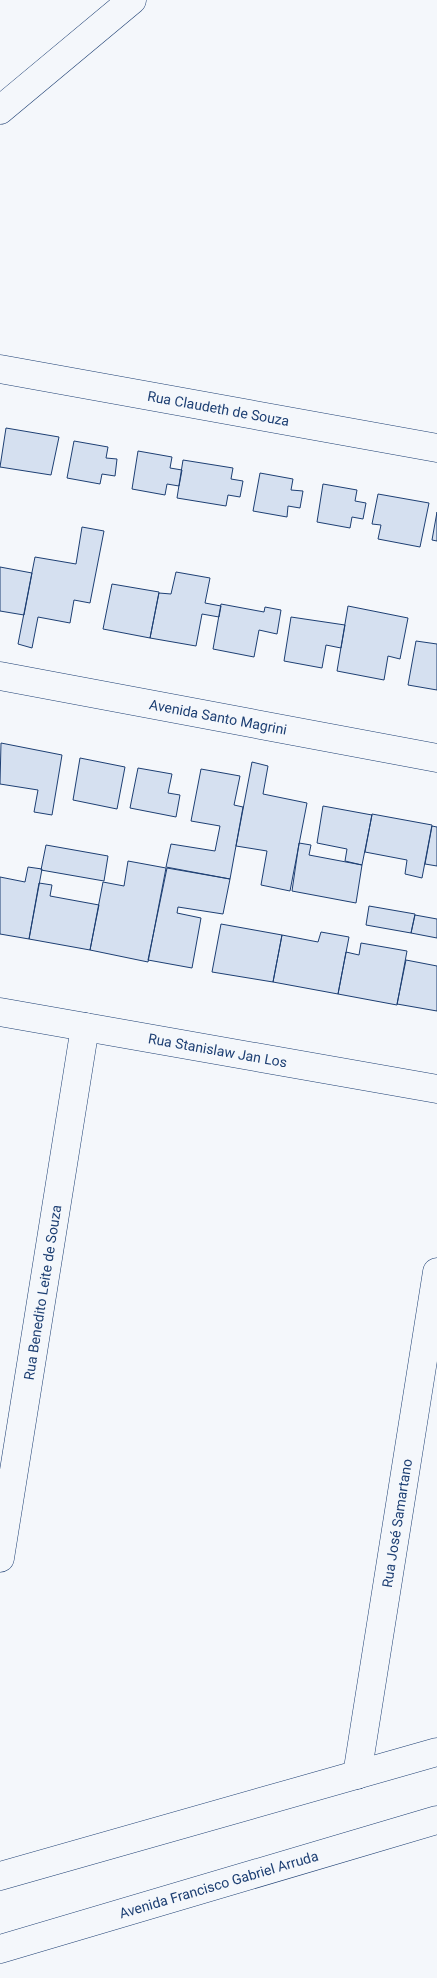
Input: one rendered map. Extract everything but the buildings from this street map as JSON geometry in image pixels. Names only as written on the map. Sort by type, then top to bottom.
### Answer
[{"type":"street","points":[[0,110],[132,0]]},
{"type":"street","name":"Rua Claudeth de Souza","points":[[0,369],[437,448]]},
{"type":"street","name":"Avenida Santo Magrini","points":[[0,676],[437,758]]},
{"type":"street","name":"Rua Stanislaw Jan Los","points":[[0,1012],[437,1088]]},
{"type":"street","name":"Rua Benedito Leite de Souza","points":[[0,1558],[86,1027]]},
{"type":"street","name":"Rua José Samartano","points":[[357,1775],[437,1272]]},
{"type":"street","points":[[0,1876],[437,1752]]},
{"type":"street","name":"Avenida Francisco Gabriel Arruda","points":[[0,1949],[437,1820]]}]
